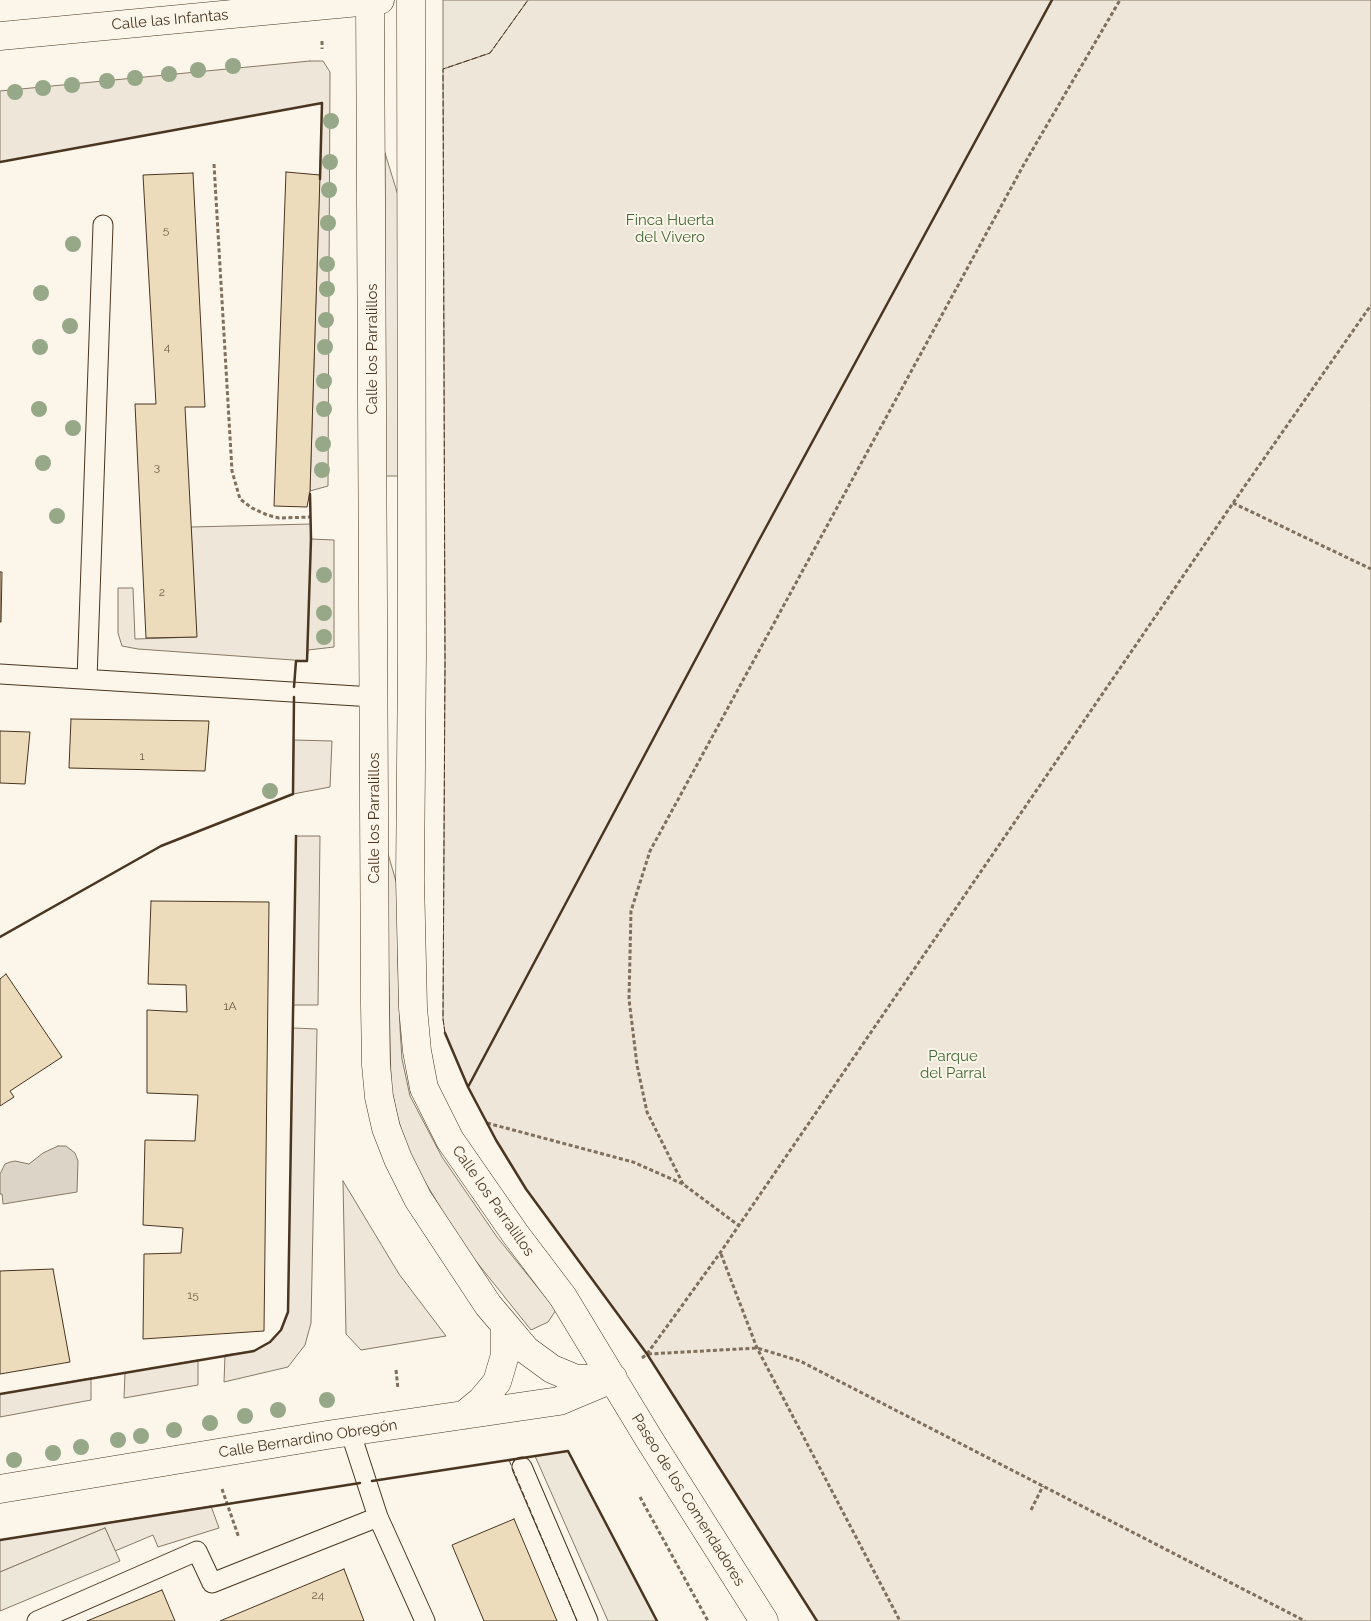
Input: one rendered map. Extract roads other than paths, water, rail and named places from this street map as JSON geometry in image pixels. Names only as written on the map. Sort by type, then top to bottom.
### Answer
[{"type":"street","name":"Calle los Parralillos","points":[[374,0],[373,697],[375,1005],[376,1065],[379,1097],[386,1128],[398,1159],[418,1199],[488,1305],[504,1325],[526,1350],[552,1369],[576,1379],[613,1378]]},
{"type":"street","points":[[374,0],[393,32],[393,122],[411,237]]},
{"type":"street","name":"Calle las Infantas","points":[[0,36],[374,0]]},
{"type":"street","name":"Calle los Parralillos","points":[[411,0],[412,654],[410,879],[413,1008],[417,1051],[424,1088],[450,1140],[516,1235],[563,1297],[613,1378]]},
{"type":"street","name":"Calle los Parralillos","points":[[373,697],[390,687],[402,674],[412,654]]},
{"type":"street","name":"Calle los Parralillos","points":[[373,697],[385,702],[392,709],[393,823],[410,879]]},
{"type":"street","points":[[464,1415],[481,1401],[497,1382],[505,1355],[504,1325]]},
{"type":"street","name":"Calle Bernardino Obregón","points":[[0,1489],[350,1431],[559,1401],[613,1378]]},
{"type":"street","name":"Paseo de los Comendadores","points":[[613,1378],[764,1621]]},
{"type":"lane","points":[[87,679],[103,225]]},
{"type":"lane","points":[[0,674],[373,697]]},
{"type":"lane","points":[[350,1431],[378,1517],[425,1621]]},
{"type":"lane","points":[[522,1467],[588,1621]]},
{"type":"lane","points":[[37,1621],[197,1552],[212,1583],[378,1517]]},
{"type":"park label","name":"Finca Huerta del Vivero","points":[[670,228]]},
{"type":"park label","name":"Parque del Parral","points":[[953,1064]]}]
